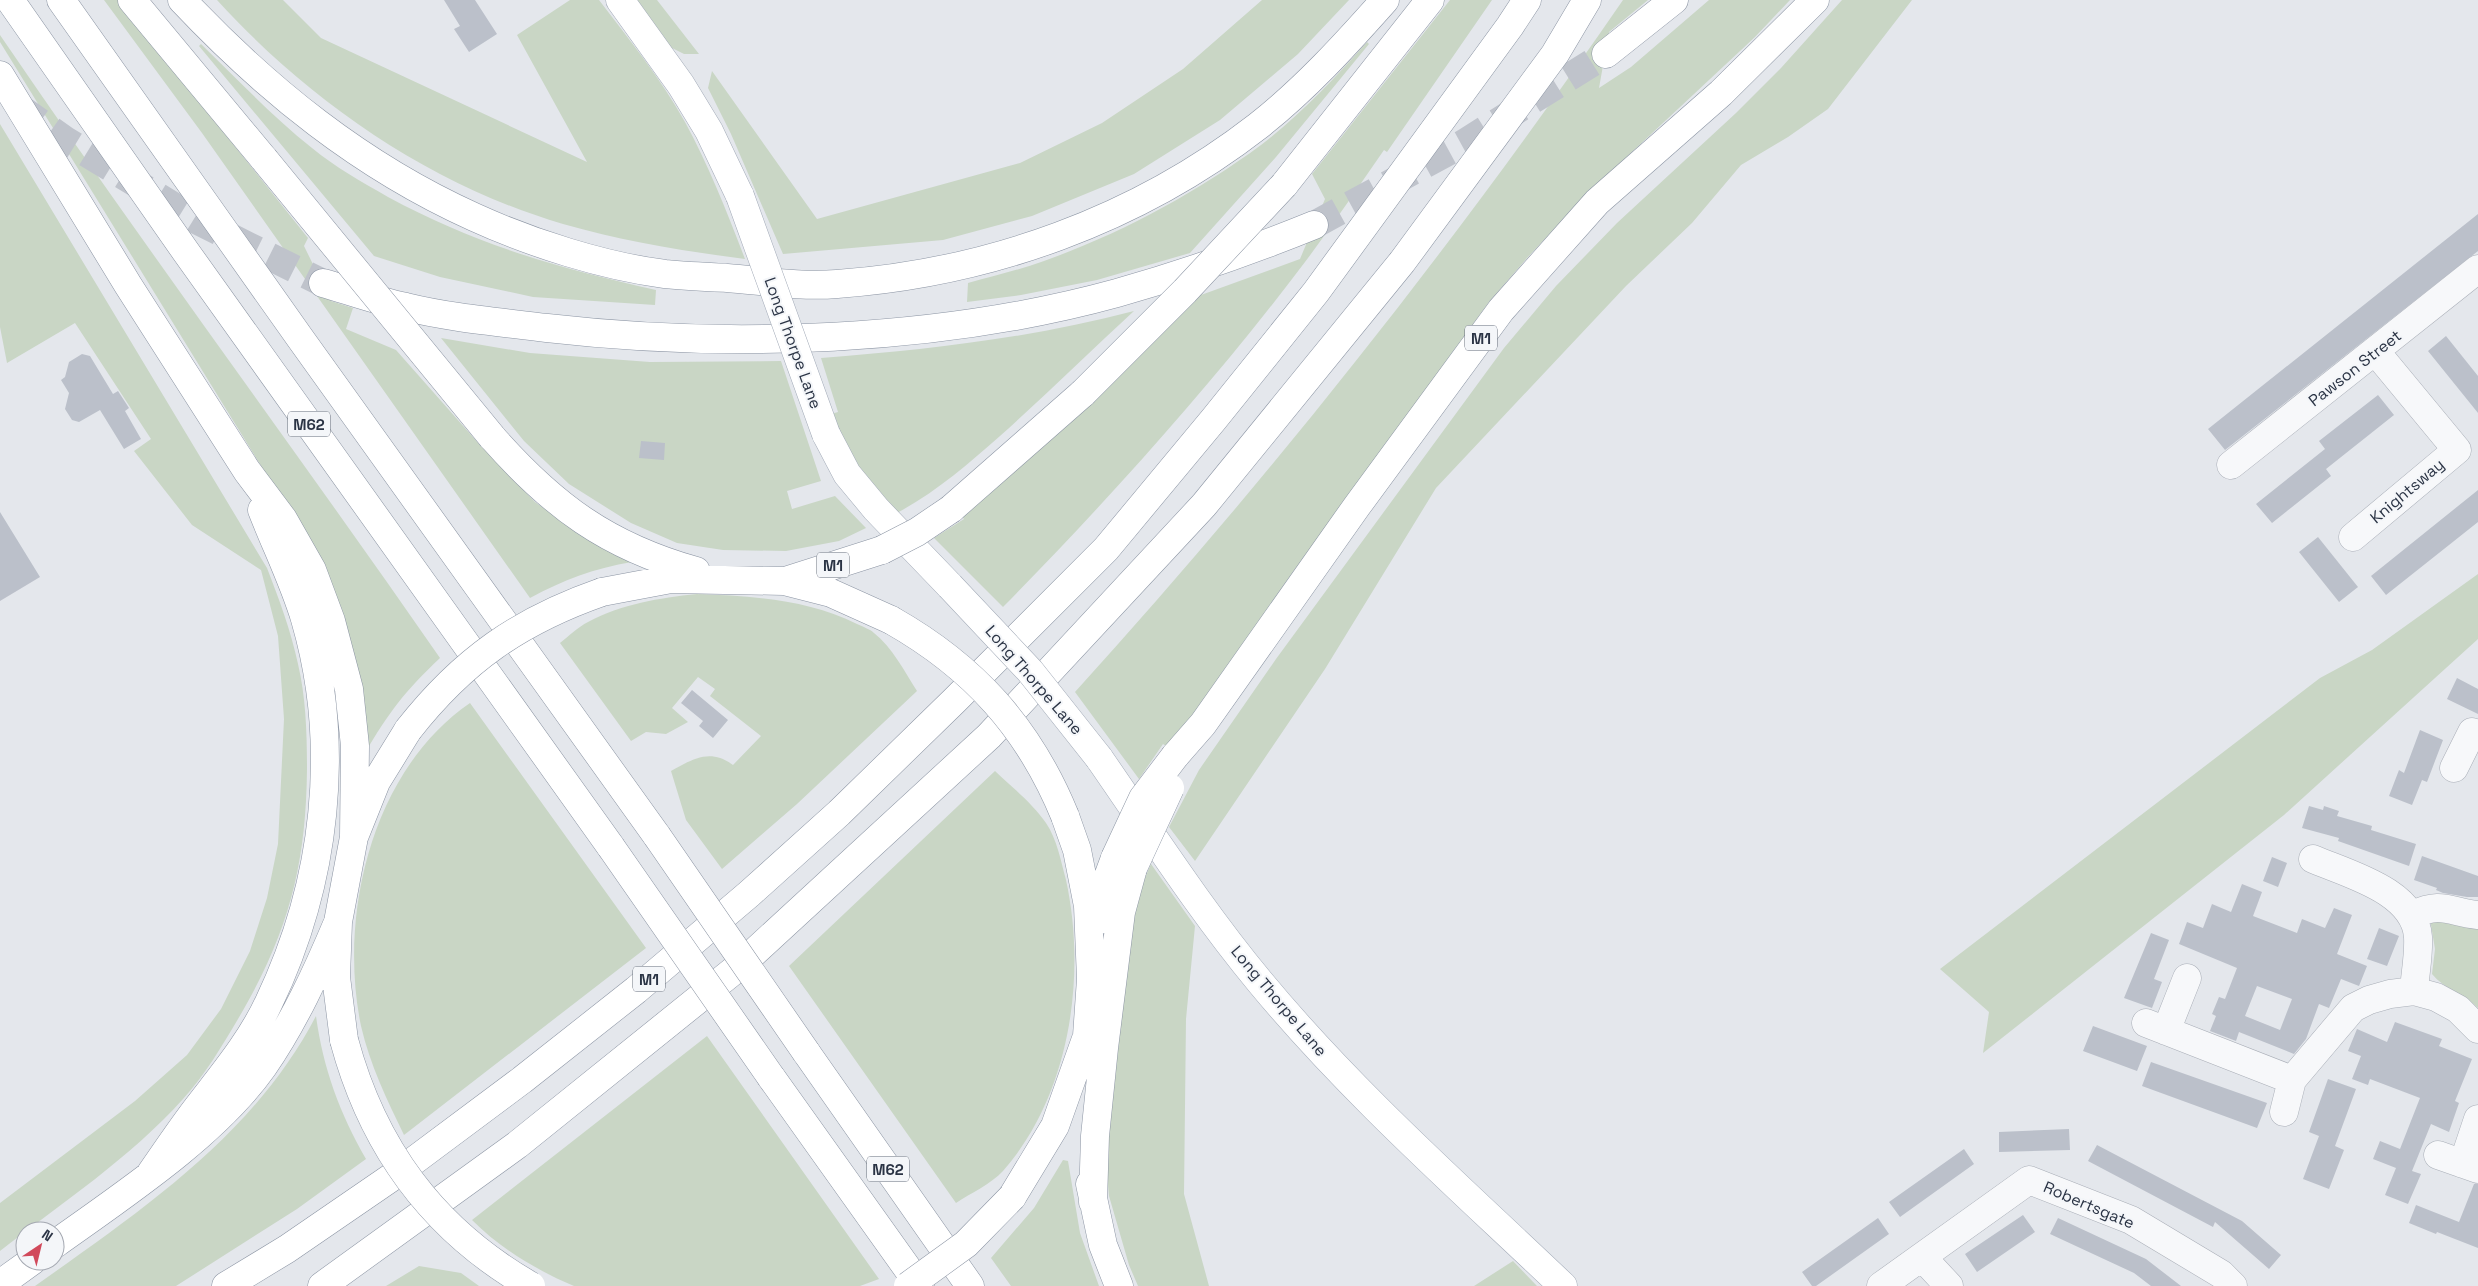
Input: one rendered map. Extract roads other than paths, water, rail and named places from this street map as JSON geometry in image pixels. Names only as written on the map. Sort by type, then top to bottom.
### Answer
[{"type":"main road","name":"M62","points":[[10,0],[186,252],[611,846],[771,1077],[920,1286]]},
{"type":"main road","name":"M62","points":[[61,0],[300,338],[657,836],[970,1286]]},
{"type":"main road","points":[[132,0],[492,437],[525,474],[564,508],[595,530],[662,562],[722,579]]},
{"type":"main road","points":[[182,0],[237,54],[317,125],[415,187],[475,218],[550,245],[601,260],[664,274],[804,284],[838,284],[947,270],[1036,246],[1120,212],[1195,169],[1257,127],[1325,67],[1385,0]]},
{"type":"main road","name":"Long Thorpe Lane","points":[[620,0],[681,85],[704,123],[740,196],[826,434],[847,474],[876,509],[1030,671],[1099,758],[1200,903],[1272,996],[1330,1062],[1406,1139],[1563,1286]]},
{"type":"main road","name":"M1","points":[[784,581],[882,550],[917,532],[952,509],[1083,393],[1185,291],[1284,185],[1430,0]]},
{"type":"main road","name":"M1","points":[[226,1286],[287,1250],[392,1177],[522,1080],[636,990],[811,838],[954,702],[1106,549],[1214,419],[1316,292],[1526,0]]},
{"type":"main road","points":[[322,1286],[517,1145],[737,968],[989,736],[1204,505],[1383,284],[1555,54],[1587,0]]},
{"type":"main road","points":[[1606,54],[1674,0]]},
{"type":"main road","name":"M1","points":[[1124,863],[1143,798],[1180,759],[1357,506],[1501,310],[1597,202],[1721,93],[1815,0]]},
{"type":"main road","points":[[0,74],[123,276],[246,471],[283,519],[312,570],[331,621],[349,689],[355,746],[354,837],[338,922],[336,984],[344,1040],[356,1082],[397,1164],[418,1193],[442,1219],[478,1251],[532,1286]]},
{"type":"main road","points":[[322,283],[406,308],[490,321],[594,333],[713,340],[891,333],[1012,316],[1117,293],[1266,245],[1314,225]]},
{"type":"main road","points":[[151,1173],[198,1107],[233,1064],[269,1002],[302,920],[321,837],[325,738],[320,687],[305,618],[246,471]]},
{"type":"main road","points":[[354,837],[376,782],[408,730],[442,690],[507,636],[571,603],[602,592],[671,579],[784,581],[831,593],[892,620],[945,654],[990,695],[1011,720],[1033,752],[1055,790],[1065,816],[1084,879],[1091,937],[1092,979],[1081,1131],[1103,1245],[1119,1286]]},
{"type":"main road","points":[[1091,937],[1101,896],[1124,863]]},
{"type":"main road","points":[[1094,1202],[1094,1136],[1124,863]]},
{"type":"main road","points":[[65,1237],[204,1131],[262,1069],[292,1020],[338,922]]},
{"type":"main road","points":[[908,1286],[966,1244],[1012,1197],[1055,1126],[1087,1036]]},
{"type":"main road","points":[[0,1284],[18,1271]]},
{"type":"street","name":"Pawson Street","points":[[2230,465],[2376,352],[2478,269]]},
{"type":"street","name":"Knightsway","points":[[2352,537],[2457,450],[2376,352]]},
{"type":"street","points":[[2454,768],[2472,732],[2478,734]]},
{"type":"street","points":[[2312,859],[2394,895],[2413,915],[2418,936],[2414,991]]},
{"type":"street","points":[[2413,915],[2425,909],[2443,907],[2478,915]]},
{"type":"street","points":[[2187,978],[2156,1027],[2292,1080]]},
{"type":"street","points":[[2284,1112],[2292,1080],[2353,1008],[2369,1000],[2390,994],[2414,991],[2436,997],[2458,1009],[2478,1029]]},
{"type":"street","points":[[2438,1155],[2470,1167],[2478,1119]]},
{"type":"street","name":"Robertsgate","points":[[1881,1286],[2029,1180],[2131,1220],[2221,1274],[2233,1286]]},
{"type":"street","points":[[1922,1256],[1949,1286]]},
{"type":"tunnel","points":[[1314,225],[1464,143],[1606,54]]},
{"type":"tunnel","points":[[17,106],[65,140],[198,221],[323,283]]}]
